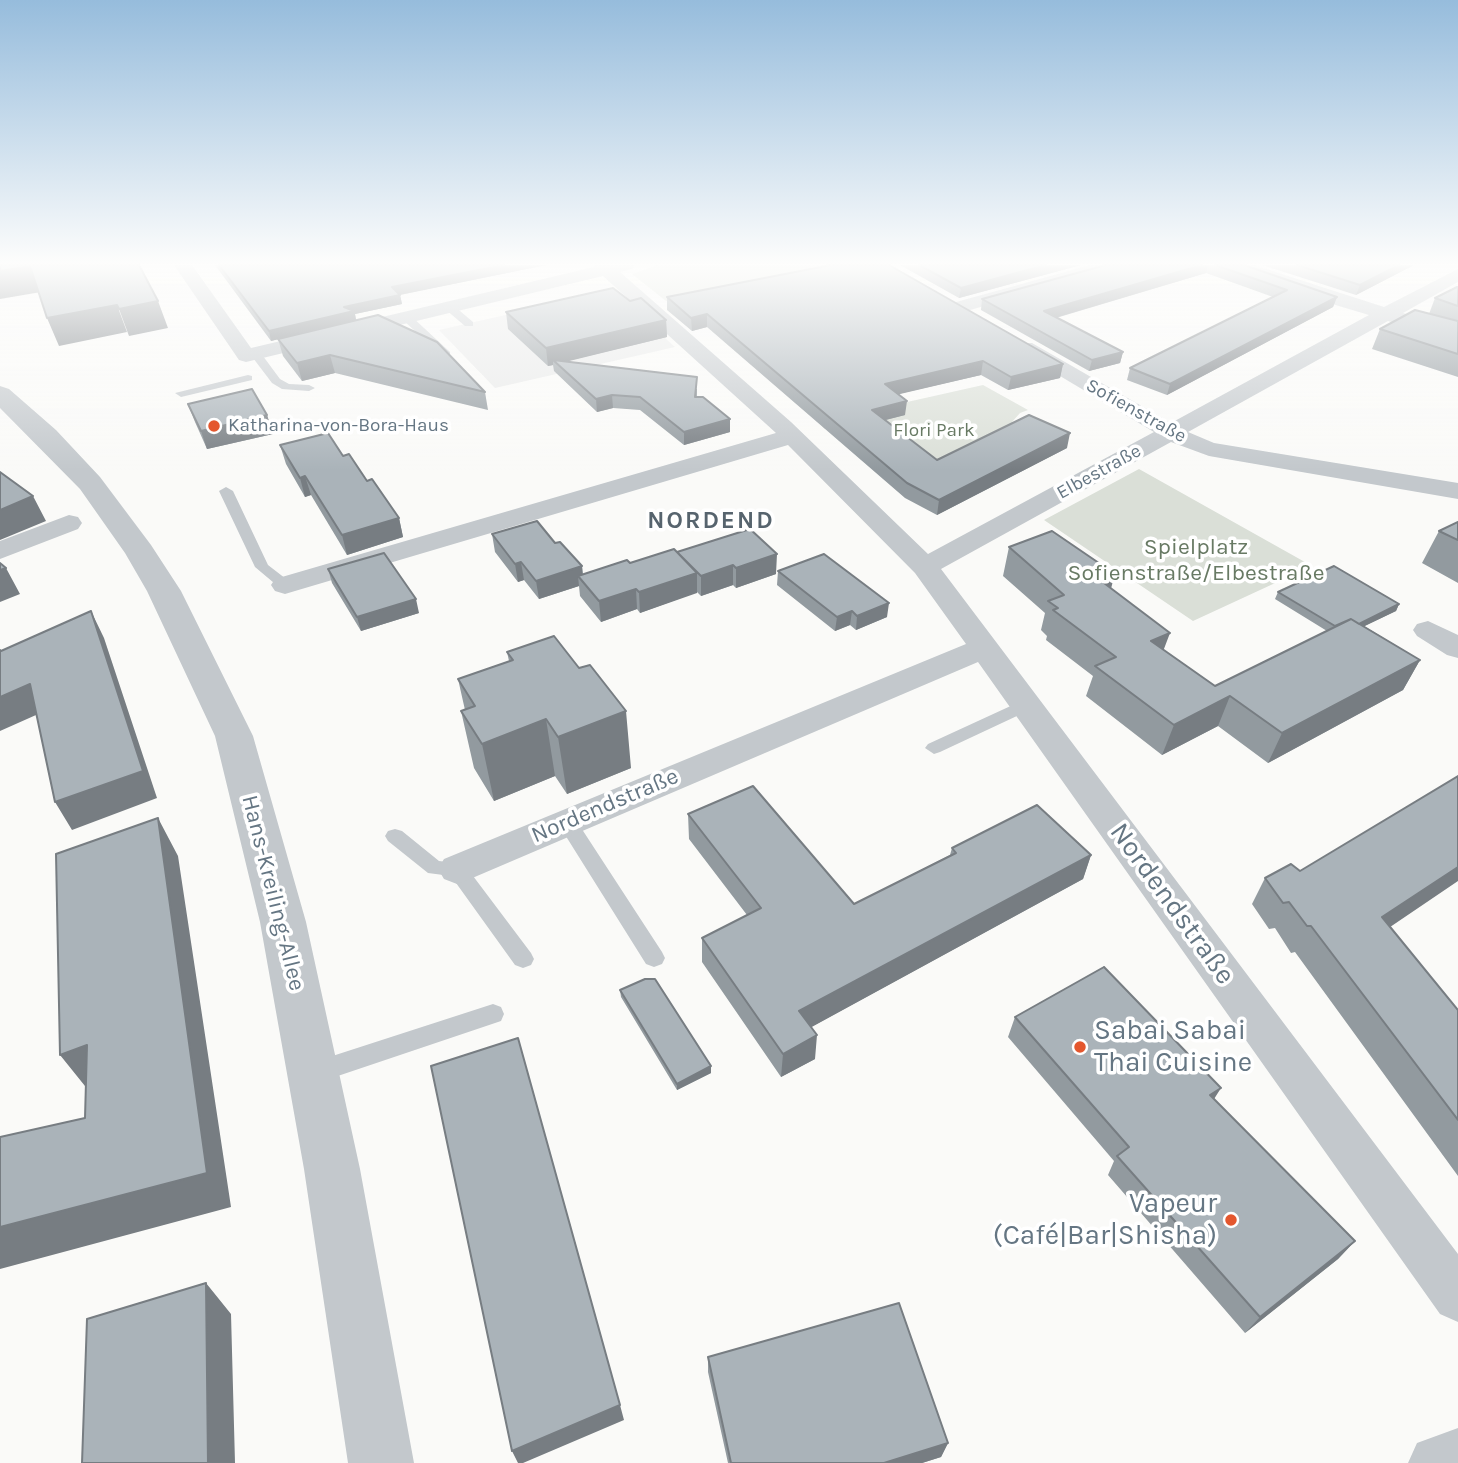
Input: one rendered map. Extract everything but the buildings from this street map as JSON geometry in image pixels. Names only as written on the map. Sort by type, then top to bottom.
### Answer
[{"type":"street","points":[[235,333],[251,355],[343,333]]},
{"type":"street","name":"Nordendstraße","points":[[683,333],[925,567],[1028,704],[1458,1296]]},
{"type":"street","name":"Elbestraße","points":[[925,567],[1353,333]]},
{"type":"street","name":"Sofienstraße","points":[[1007,337],[1172,433],[1209,449],[1458,491]]},
{"type":"street","name":"Hans-Kreiling-Allee","points":[[5,403],[90,482],[140,552],[164,591],[234,736],[283,922],[313,1073],[381,1463]]},
{"type":"street","points":[[285,585],[792,436]]},
{"type":"street","points":[[0,551],[69,523]]},
{"type":"street","points":[[1427,630],[1458,648]]},
{"type":"street","name":"Nordendstraße","points":[[457,869],[986,647]]},
{"type":"street","points":[[1437,1463],[1458,1456]]},
{"type":"lane","points":[[423,333],[452,360]]},
{"type":"lane","points":[[251,355],[276,381],[286,387],[309,388]]},
{"type":"lane","points":[[181,393],[248,379]]},
{"type":"lane","points":[[226,491],[262,567],[285,585]]},
{"type":"lane","points":[[934,748],[1028,704]]},
{"type":"lane","points":[[567,822],[654,958]]},
{"type":"lane","points":[[395,836],[435,868],[457,869],[523,959]]},
{"type":"lane","points":[[313,1073],[493,1014]]},
{"type":"shaded area","points":[[442,333],[660,333],[675,347],[495,388]]},
{"type":"green space","name":"Flori Park","points":[[983,385],[1028,410],[1020,413],[1012,422],[1020,425],[933,468],[846,424],[825,429],[818,422]]},
{"type":"green space","name":"Spielplatz Sofienstraße/Elbestraße","points":[[1139,469],[1312,566],[1193,621],[1044,520]]},
{"type":"place","name":"Katharina-von-Bora-Haus","points":[[214,426]]},
{"type":"place","name":"Sabai Sabai Thai Cuisine","points":[[1080,1047]]},
{"type":"place","name":"Vapeur (Café|Bar|Shisha)","points":[[1231,1220]]},
{"type":"district","name":"NORDEND","points":[[711,521]]}]
